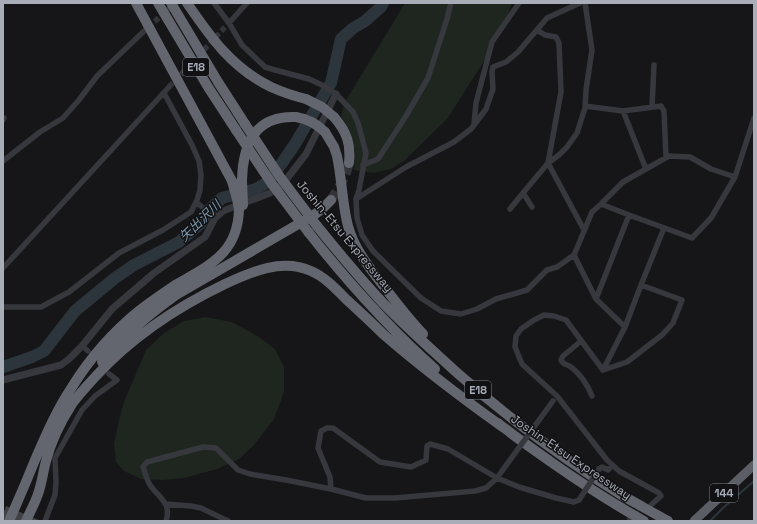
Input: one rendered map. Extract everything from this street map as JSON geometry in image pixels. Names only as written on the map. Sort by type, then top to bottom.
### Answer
[{"type":"highway","points":[[9,521],[54,418],[84,368],[111,337],[140,310],[213,262],[229,246],[235,237],[242,218],[237,180],[136,3]]},
{"type":"highway","name":"Joshin-Etsu Expressway","points":[[158,3],[208,87],[272,184],[350,284],[432,367],[504,428],[578,481],[644,521]]},
{"type":"highway","name":"Joshin-Etsu Expressway","points":[[171,3],[218,82],[280,177],[317,226],[382,302],[407,327],[473,386],[545,444],[623,496],[668,521]]},
{"type":"highway","points":[[187,3],[199,21],[224,52],[244,71],[272,87],[306,99],[322,107],[334,117],[340,124],[349,142],[349,163]]},
{"type":"highway","points":[[237,180],[245,153],[253,134],[267,122],[276,118],[287,116],[304,118],[320,127],[325,132],[334,147],[339,166],[343,204],[349,228],[366,263],[392,297],[423,333],[452,363],[545,444]]},
{"type":"highway","points":[[26,521],[38,496],[50,450],[62,423],[85,384],[113,349],[143,320],[176,296],[314,215],[331,200]]},
{"type":"highway","points":[[72,404],[86,387],[116,357],[151,327],[171,313],[211,291],[251,273],[278,266],[289,266],[310,270],[320,276],[407,354],[504,428]]},
{"type":"highway","name":"144","points":[[694,521],[754,465]]},
{"type":"street","points":[[214,3],[229,23],[242,45],[265,66],[309,79],[322,85],[334,93],[353,112],[358,123],[366,153],[356,199],[357,218],[362,235],[373,250],[421,298],[441,311],[461,314],[478,309],[496,299],[527,290],[547,270],[557,267],[574,255],[592,212],[623,182],[669,156],[690,157],[711,170],[735,177]]},
{"type":"street","points":[[229,23],[247,3]]},
{"type":"street","points":[[363,165],[378,159],[406,116],[428,78],[452,3]]},
{"type":"street","points":[[474,125],[476,103],[492,42],[519,3]]},
{"type":"street","points":[[356,199],[406,167],[454,142],[471,129],[486,108],[494,89],[492,72],[494,67],[506,62],[518,52],[547,18],[580,3]]},
{"type":"street","points":[[510,209],[548,163],[567,147],[577,133],[585,106],[592,50],[585,3]]},
{"type":"street","points":[[537,30],[545,35],[556,37],[559,43],[561,92],[548,163],[584,230]]},
{"type":"street","points":[[3,161],[40,132],[63,118],[97,76],[142,33]]},
{"type":"street","points":[[652,107],[654,65]]},
{"type":"street","points":[[3,268],[169,87]]},
{"type":"street","points":[[3,307],[41,307],[69,292],[119,253],[163,230],[191,212],[198,203],[201,175],[199,161],[164,93]]},
{"type":"street","points":[[3,380],[61,365],[82,346],[112,309],[154,273],[204,237],[214,217],[223,211],[270,193],[282,184],[306,154],[334,93]]},
{"type":"street","points":[[585,106],[623,111],[661,106],[664,111],[666,158]]},
{"type":"street","points":[[623,111],[646,170]]},
{"type":"street","points":[[601,204],[692,238],[711,218],[735,177],[754,118]]},
{"type":"street","points":[[523,193],[532,207]]},
{"type":"street","points":[[198,203],[214,217]]},
{"type":"street","points":[[596,299],[629,215]]},
{"type":"street","points":[[603,370],[625,327],[664,228]]},
{"type":"street","points":[[574,255],[596,299],[625,327]]},
{"type":"street","points":[[603,370],[627,362],[662,335],[673,322],[682,300],[641,285]]},
{"type":"street","points":[[603,370],[566,320],[554,316],[544,315],[521,329],[516,336],[515,347],[522,364],[555,399],[607,460],[619,471],[659,493],[661,496],[651,504]]},
{"type":"street","points":[[581,341],[563,356],[561,360],[562,363],[570,366],[577,373],[589,389],[592,396]]},
{"type":"street","points":[[82,346],[88,351]]},
{"type":"street","points":[[45,521],[55,495],[55,458],[82,410],[95,396],[117,380],[109,374]]},
{"type":"street","points":[[166,521],[168,514],[166,504],[150,484],[143,467],[147,462],[203,447],[216,448],[238,470],[250,474],[331,489],[366,498],[395,498],[475,491],[486,488],[497,478],[555,399]]},
{"type":"street","points":[[331,489],[330,477],[318,448],[321,431],[327,428],[332,428],[380,462],[411,467],[426,460],[427,446],[430,444],[448,449],[497,478],[519,487],[574,502],[579,500],[599,468],[602,467],[608,470],[612,465]]},
{"type":"street","points":[[166,504],[201,508],[228,521]]},
{"type":"shaded area","points":[[405,3],[512,3],[506,20],[481,66],[447,119],[405,160],[391,169],[374,173],[354,170],[355,151],[350,131],[341,116],[345,102]]},
{"type":"shaded area","points":[[205,317],[232,322],[259,337],[275,349],[284,367],[284,392],[274,419],[253,446],[239,459],[217,469],[184,478],[163,480],[141,479],[124,471],[116,462],[114,444],[124,402],[146,350],[164,333],[184,321]]},
{"type":"building","points":[[6,506],[41,521],[10,521],[3,518]]},
{"type":"waterway","name":"矢出沢川","points":[[3,367],[32,357],[44,351],[75,311],[115,278],[134,265],[179,242],[200,224],[208,211],[222,198],[256,189],[266,183],[295,144],[331,83],[341,39],[352,29],[365,21],[381,7],[383,3]]},
{"type":"waterway","points":[[710,521],[754,481]]},
{"type":"tunnel","points":[[142,33],[174,4]]},
{"type":"tunnel","points":[[169,87],[229,23]]},
{"type":"tunnel","points":[[331,200],[342,183],[349,163]]},
{"type":"tunnel","points":[[628,521],[646,508]]}]
